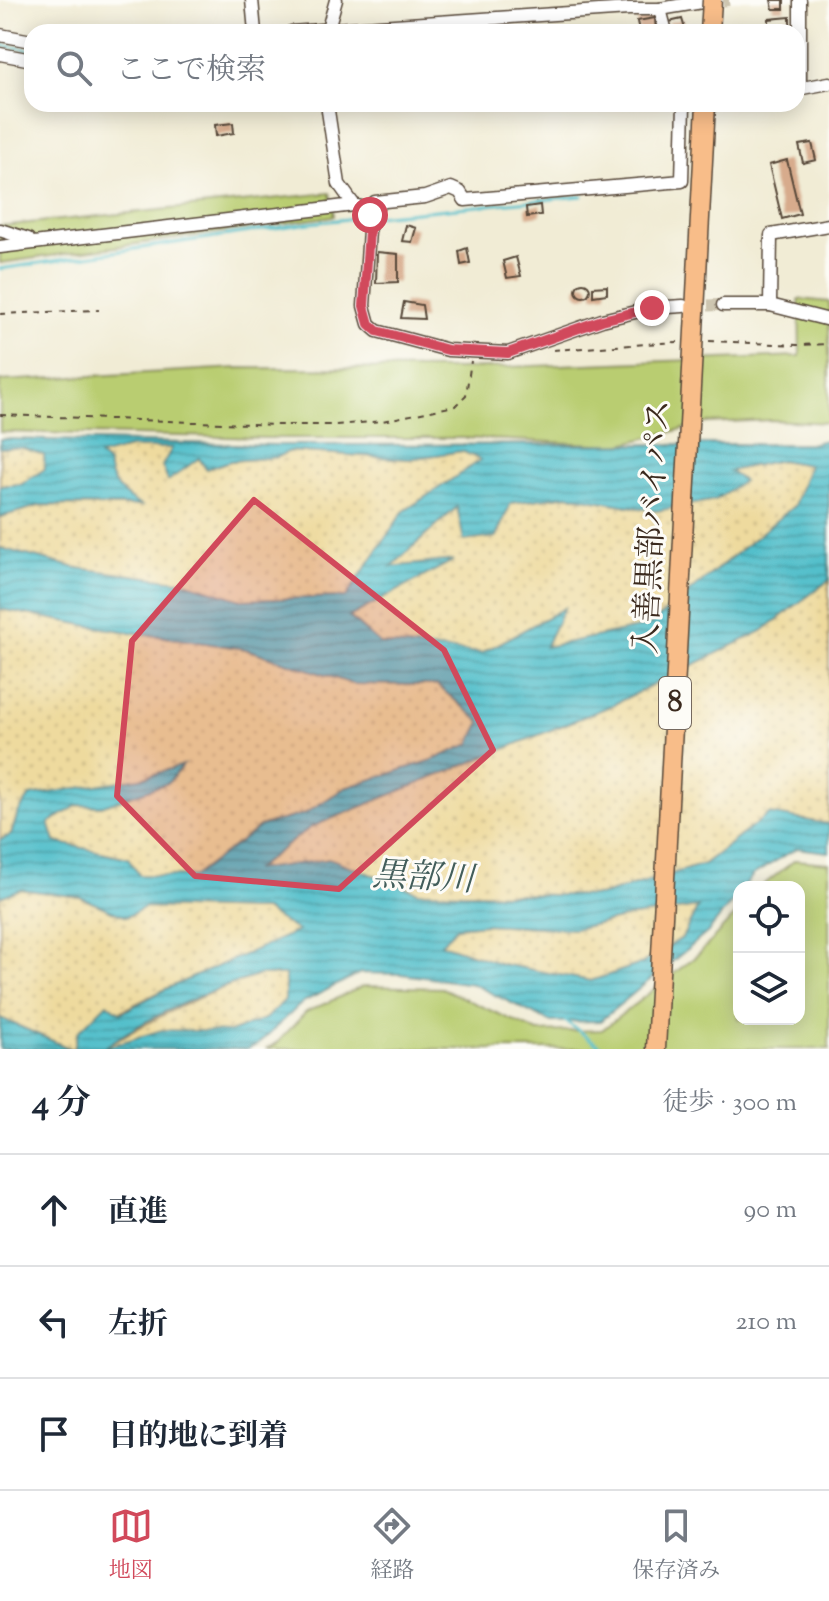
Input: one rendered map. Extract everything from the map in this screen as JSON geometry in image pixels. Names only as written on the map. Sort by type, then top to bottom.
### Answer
[{"type":"highway","points":[[707,1],[709,24]]},
{"type":"highway","name":"入善黒部バイパス","points":[[656,1049],[693,346],[689,302],[705,112]]},
{"type":"street","points":[[252,0],[254,24]]},
{"type":"street","points":[[329,24],[336,0]]},
{"type":"street","points":[[800,0],[800,24]]},
{"type":"street","points":[[395,24],[571,6],[660,9],[707,1]]},
{"type":"street","points":[[660,9],[664,24]]},
{"type":"street","points":[[0,35],[24,40]]},
{"type":"street","points":[[0,54],[24,58]]},
{"type":"street","points":[[805,88],[829,83]]},
{"type":"street","points":[[328,112],[339,184],[370,215],[364,306],[369,324],[377,331],[448,350],[508,353],[602,320],[689,302]]},
{"type":"street","points":[[0,247],[360,207],[375,202],[425,197],[451,188],[460,192],[465,200],[682,181],[684,112]]},
{"type":"street","points":[[770,305],[771,235],[829,225]]},
{"type":"street","points":[[0,230],[44,242]]},
{"type":"street","points":[[723,305],[770,305],[829,320]]},
{"type":"path","points":[[0,314],[99,310]]},
{"type":"path","points":[[553,350],[829,344]]},
{"type":"path","points":[[0,415],[278,425],[382,421],[455,406],[466,395],[473,353]]},
{"type":"highlighted area","points":[[254,500],[444,650],[493,750],[339,889],[195,876],[117,796],[132,641]]},
{"type":"green space","points":[[330,193],[334,216],[0,263],[0,226]]},
{"type":"green space","points":[[799,299],[829,302],[829,423],[772,420],[707,423],[618,445],[463,438],[269,438],[0,432],[0,381],[238,368],[456,369],[800,356]]},
{"type":"green space","points":[[795,860],[829,863],[829,1049],[266,1049],[277,1043],[306,1012],[364,986],[442,988],[538,1032],[602,1030],[700,953],[733,917],[733,1025],[805,1025],[805,881],[769,881]]},
{"type":"sand","points":[[0,448],[23,448],[45,455],[45,469],[21,484],[0,486]]},
{"type":"sand","points":[[129,448],[173,448],[199,458],[206,469],[230,461],[278,457],[289,451],[409,459],[462,451],[482,460],[403,512],[346,597],[241,600],[185,582],[76,568],[0,548],[0,517],[42,505],[139,506],[119,489],[108,464],[98,455]]},
{"type":"sand","points":[[780,460],[809,465],[794,506],[648,626],[544,648],[563,609],[482,653],[380,644],[349,616],[451,561],[390,568],[457,507],[568,495],[656,511],[742,481],[728,471]]},
{"type":"sand","points":[[829,580],[829,824],[769,814],[704,864],[599,896],[418,892],[330,859],[253,871],[311,827],[610,706],[762,631]]},
{"type":"sand","points":[[0,609],[246,649],[353,684],[437,685],[481,722],[470,744],[433,760],[345,788],[304,814],[261,826],[193,877],[139,875],[128,858],[55,842],[49,823],[78,805],[101,806],[168,783],[181,766],[18,813],[11,835],[0,840]]},
{"type":"sand","points":[[20,889],[80,897],[126,917],[144,907],[264,910],[299,931],[166,989],[78,1032],[74,1049],[71,1049],[0,1018],[0,897]]},
{"type":"sand","points":[[698,907],[682,938],[641,964],[591,981],[501,964],[441,944],[456,927],[485,924],[574,929],[633,916]]},
{"type":"sand","points":[[260,975],[285,975],[285,1000],[265,1019],[230,1032],[198,1033],[100,1049],[198,998]]},
{"type":"water","points":[[0,439],[279,445],[810,444],[829,439],[829,580],[762,631],[610,706],[311,827],[254,870],[331,859],[418,892],[599,896],[704,864],[769,814],[829,824],[829,852],[797,848],[753,875],[748,881],[733,881],[733,901],[708,932],[600,1021],[550,1022],[473,984],[402,974],[360,973],[303,1002],[257,1045],[247,1049],[74,1049],[78,1032],[107,1003],[121,1013],[166,989],[298,931],[264,910],[145,907],[126,917],[80,897],[20,889],[0,897],[0,840],[11,835],[18,813],[30,796],[146,777],[183,765],[168,783],[101,806],[78,805],[49,823],[55,842],[128,858],[139,875],[193,877],[261,826],[304,814],[345,788],[433,760],[470,744],[481,722],[437,685],[353,684],[246,649],[0,609],[0,548],[76,568],[185,582],[241,600],[346,597],[403,512],[481,460],[462,451],[409,459],[289,451],[278,457],[230,461],[206,469],[199,458],[168,481],[162,466],[172,448],[129,448],[99,456],[108,464],[111,478],[118,489],[141,506],[42,505],[0,517],[0,486],[21,484],[45,469],[44,455],[23,448],[0,448]],"holes":[[[780,460],[809,465],[794,506],[648,626],[545,647],[564,608],[482,653],[380,644],[349,617],[454,560],[391,567],[457,507],[464,541],[496,537],[511,503],[568,495],[656,511],[715,500],[743,481],[729,471]],[[698,907],[682,938],[641,964],[591,981],[501,964],[441,944],[456,927],[485,924],[574,929],[633,916]],[[260,975],[285,975],[285,1000],[265,1019],[230,1032],[162,1030],[103,1048],[159,1015]]]},
{"type":"water","points":[[0,1018],[71,1049],[0,1049]]},
{"type":"building","points":[[771,0],[784,0],[784,9],[773,9]]},
{"type":"building","points":[[790,17],[790,24],[769,24],[769,19]]},
{"type":"building","points":[[655,18],[655,24],[638,24],[637,21]]},
{"type":"building","points":[[682,19],[684,24],[670,24]]},
{"type":"building","points":[[233,123],[234,133],[216,136],[215,125]]},
{"type":"building","points":[[812,143],[816,160],[803,163],[799,145]]},
{"type":"building","points":[[787,160],[800,214],[782,219],[769,165]]},
{"type":"building","points":[[540,205],[541,215],[527,217],[526,207]]},
{"type":"building","points":[[406,225],[416,228],[412,242],[402,241]]},
{"type":"building","points":[[467,248],[470,263],[461,265],[459,251]]},
{"type":"building","points":[[377,252],[398,254],[398,282],[376,283]]},
{"type":"building","points":[[516,257],[521,276],[507,278],[503,261]]},
{"type":"building","points":[[583,283],[590,290],[583,297],[576,290]]},
{"type":"building","points":[[607,286],[607,294],[593,296],[593,287]]},
{"type":"building","points":[[404,302],[422,305],[424,319],[401,318]]},
{"type":"waterway","points":[[0,45],[24,49]]},
{"type":"waterway","points":[[375,216],[582,196]]},
{"type":"waterway","points":[[0,269],[367,217]]},
{"type":"waterway","points":[[565,1021],[604,1049]]},
{"type":"tunnel","points":[[705,2],[729,0]]},
{"type":"tunnel","points":[[690,306],[723,305]]},
{"type":"route","points":[[370,215],[364,306],[369,324],[377,331],[448,350],[508,353],[602,320],[652,308]]},
{"type":"water label","name":"黒部川","points":[[423,879]]}]
